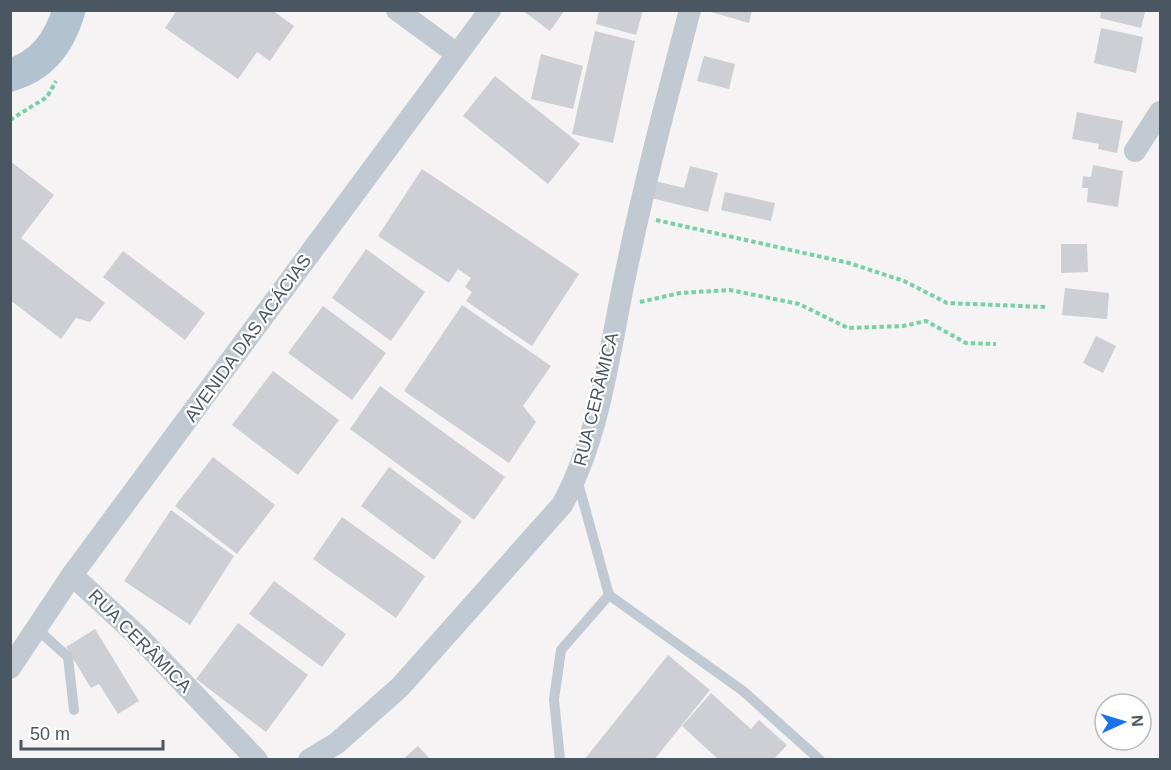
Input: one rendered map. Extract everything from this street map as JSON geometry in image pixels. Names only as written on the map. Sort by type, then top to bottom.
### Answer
[{"type":"main road","points":[[10,75],[23,72],[46,56],[62,34],[69,10]]},
{"type":"street","points":[[397,10],[457,54]]},
{"type":"street","name":"AVENIDA DAS ACÁCIAS","points":[[10,668],[72,575],[490,10]]},
{"type":"street","name":"RUA CERÂMICA","points":[[309,759],[337,743],[400,687],[562,505],[576,478],[596,418],[638,217],[690,10]]},
{"type":"street","points":[[1135,151],[1161,112]]},
{"type":"street","name":"RUA CERÂMICA","points":[[72,575],[140,638],[257,759]]},
{"type":"lane","points":[[576,478],[609,595],[743,691],[820,759]]},
{"type":"lane","points":[[560,759],[554,699],[561,650],[609,595]]},
{"type":"lane","points":[[37,628],[68,657],[74,710]]},
{"type":"path","points":[[638,217],[682,224],[733,238],[788,248],[849,263],[904,282],[947,303],[1045,307]]},
{"type":"path","points":[[618,307],[680,293],[730,290],[799,304],[848,328],[903,326],[926,321],[966,343],[996,344]]},
{"type":"building","points":[[177,10],[272,10],[294,26],[270,61],[257,52],[238,79],[165,28]]},
{"type":"building","points":[[522,10],[565,10],[550,31]]},
{"type":"building","points":[[599,10],[643,10],[636,35],[596,24]]},
{"type":"building","points":[[704,10],[752,10],[749,23]]},
{"type":"building","points":[[1101,10],[1145,12],[1141,28],[1100,18]]},
{"type":"building","points":[[1101,28],[1143,37],[1136,73],[1094,63]]},
{"type":"building","points":[[595,31],[635,41],[613,143],[572,134]]},
{"type":"building","points":[[541,54],[583,66],[573,109],[531,99]]},
{"type":"building","points":[[704,56],[735,64],[729,89],[697,81]]},
{"type":"building","points":[[495,76],[580,144],[548,184],[463,116]]},
{"type":"building","points":[[1077,112],[1123,121],[1117,153],[1098,149],[1099,144],[1072,139]]},
{"type":"building","points":[[10,161],[54,195],[21,238],[105,303],[90,322],[76,318],[61,339],[10,300]]},
{"type":"building","points":[[1093,165],[1123,171],[1118,207],[1087,202],[1088,188],[1082,188],[1083,176],[1091,177]]},
{"type":"building","points":[[690,166],[718,173],[708,212],[647,197],[651,180],[684,188]]},
{"type":"building","points":[[422,169],[579,274],[532,346],[466,301],[472,292],[465,287],[471,278],[458,269],[449,283],[378,236]]},
{"type":"building","points":[[725,192],[775,203],[771,221],[721,210]]},
{"type":"building","points":[[1061,244],[1087,244],[1088,272],[1061,273]]},
{"type":"building","points":[[366,249],[425,292],[391,341],[332,298]]},
{"type":"building","points":[[123,251],[205,313],[185,340],[103,277]]},
{"type":"building","points":[[1065,288],[1109,293],[1107,319],[1062,315]]},
{"type":"building","points":[[462,305],[551,366],[523,406],[536,422],[509,463],[404,391]]},
{"type":"building","points":[[323,306],[386,353],[352,400],[288,353]]},
{"type":"building","points":[[1096,336],[1116,346],[1103,373],[1083,363]]},
{"type":"building","points":[[273,371],[339,420],[298,475],[232,425]]},
{"type":"building","points":[[380,386],[505,477],[474,520],[350,429]]},
{"type":"building","points":[[213,457],[275,505],[237,554],[175,506]]},
{"type":"building","points":[[389,467],[462,521],[434,560],[361,506]]},
{"type":"building","points":[[171,510],[234,556],[190,625],[124,581]]},
{"type":"building","points":[[342,517],[425,576],[396,618],[313,559]]},
{"type":"building","points":[[274,581],[346,634],[322,667],[249,614]]},
{"type":"building","points":[[238,623],[308,675],[266,732],[196,679]]},
{"type":"building","points":[[95,629],[139,701],[118,714],[99,684],[91,688],[66,647]]},
{"type":"building","points":[[668,655],[710,690],[654,760],[584,760]]},
{"type":"building","points":[[711,693],[751,729],[759,720],[787,745],[773,760],[719,760],[682,726]]},
{"type":"building","points":[[418,746],[431,760],[402,760]]}]
